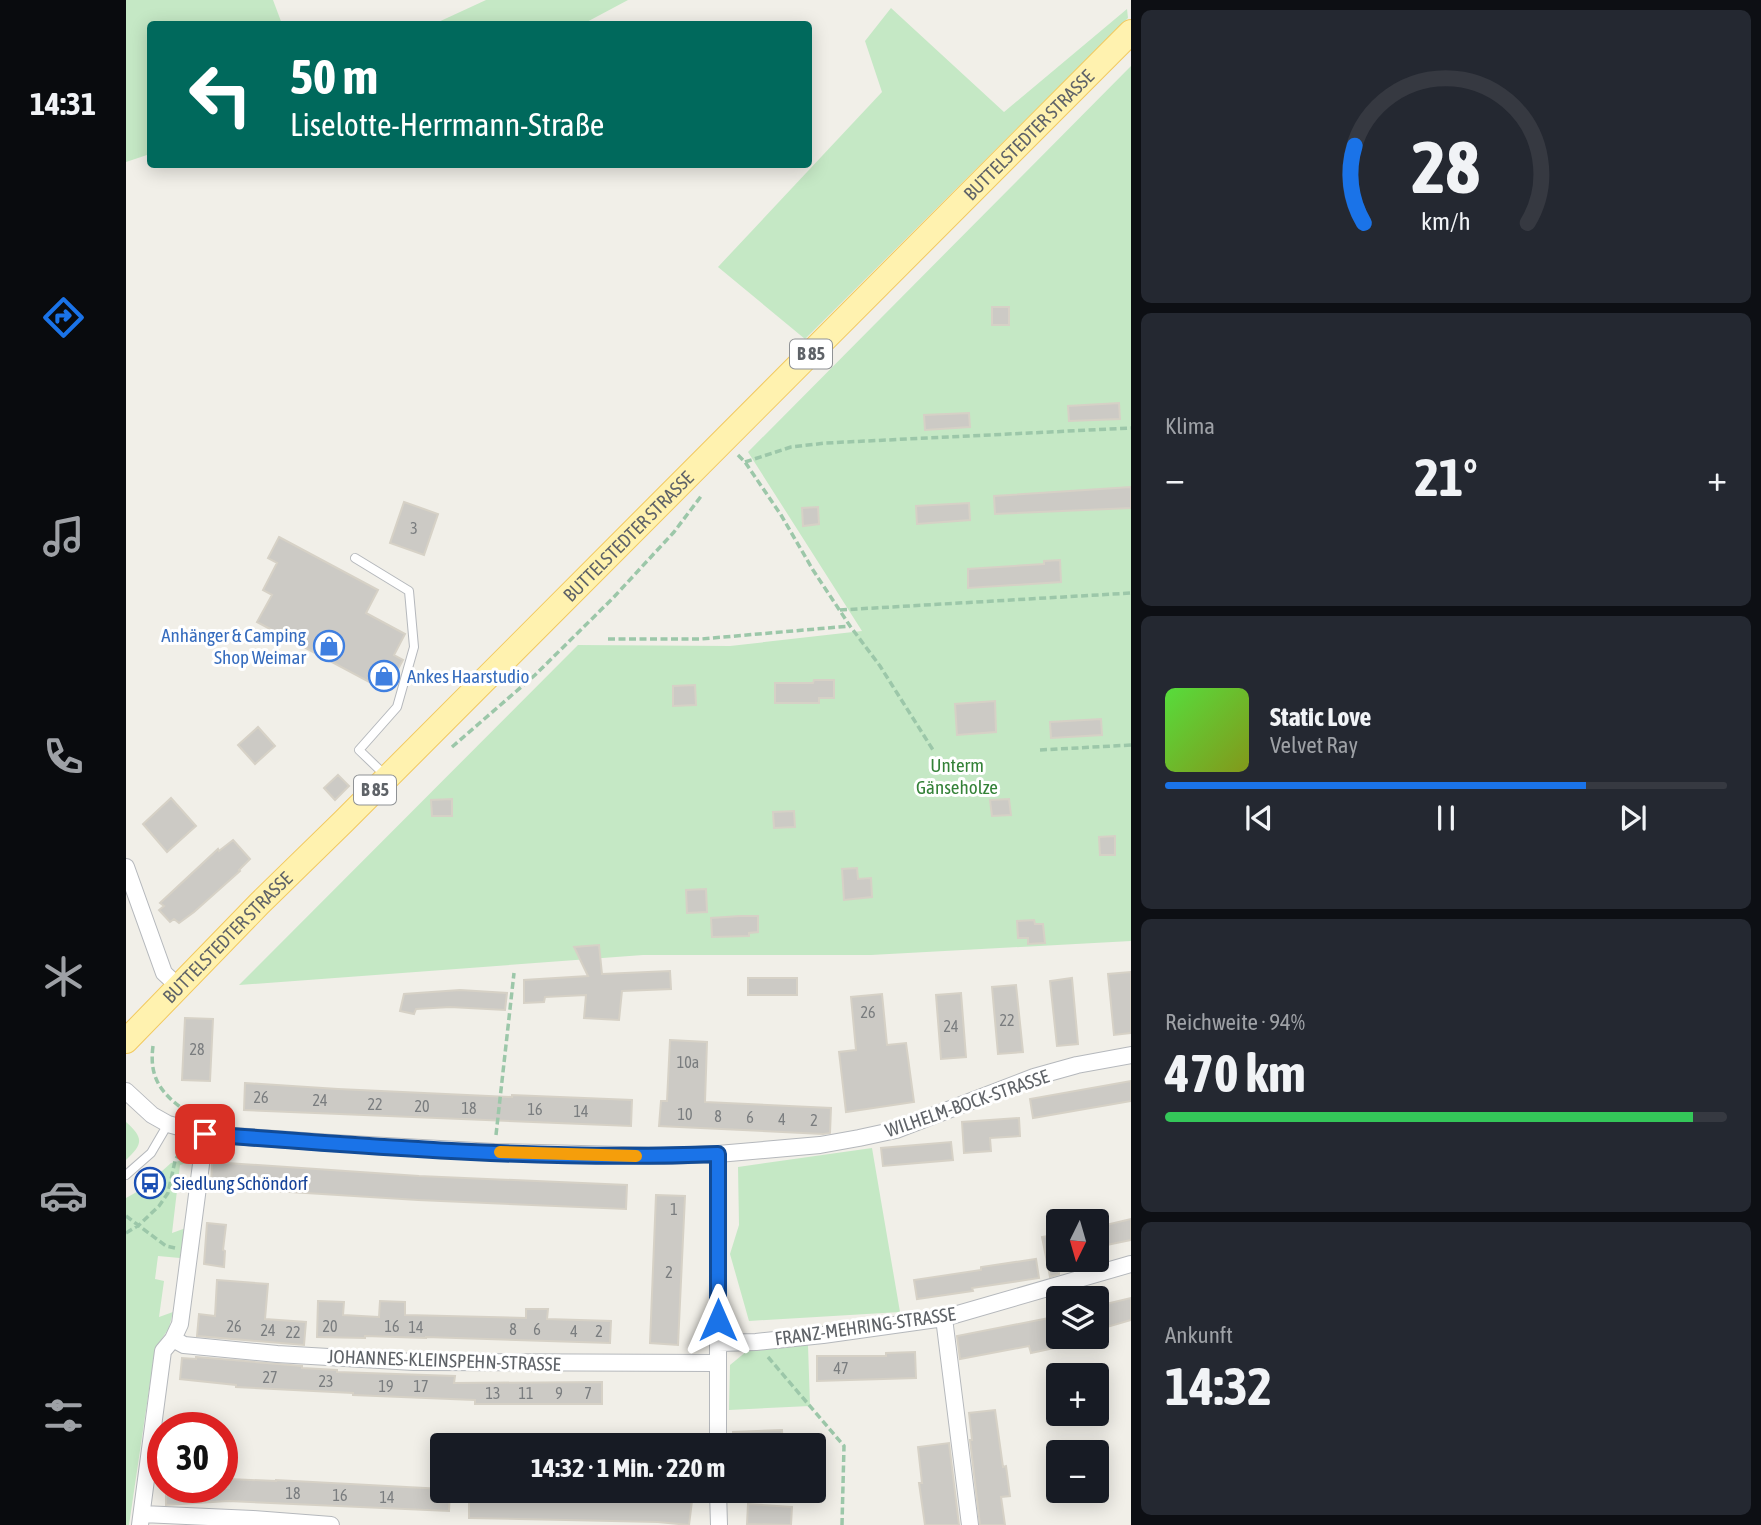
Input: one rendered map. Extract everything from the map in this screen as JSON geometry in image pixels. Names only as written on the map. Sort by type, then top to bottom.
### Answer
[{"type":"main road","name":"BUTTELSTEDTER STRASSE","points":[[126,1041],[1131,32]]},
{"type":"street","points":[[126,867],[164,973],[178,986]]},
{"type":"street","name":"WILHELM-BOCK-STRASSE","points":[[167,1124],[205,1134],[494,1152],[623,1156],[718,1154],[820,1145],[896,1129],[1034,1077],[1077,1065],[1131,1055]]},
{"type":"street","points":[[126,1091],[152,1115],[167,1124]]},
{"type":"street","points":[[205,1134],[180,1324],[163,1351],[141,1519],[253,1519],[331,1525]]},
{"type":"street","points":[[718,1154],[718,1433]]},
{"type":"street","name":"FRANZ-MEHRING-STRASSE","points":[[718,1343],[823,1335],[944,1318],[1131,1264]]},
{"type":"street","points":[[944,1318],[970,1525]]},
{"type":"street","name":"JOHANNES-KLEINSPEHN-STRASSE","points":[[173,1339],[184,1345],[414,1362],[717,1363]]},
{"type":"street","points":[[718,1503],[719,1525]]},
{"type":"lane","points":[[355,558],[409,591],[414,647],[397,707],[359,750],[387,777]]},
{"type":"lane","points":[[126,1175],[151,1153],[167,1124]]},
{"type":"path","points":[[745,462],[791,447],[826,443],[1131,428]]},
{"type":"path","points":[[723,442],[745,462],[839,610],[880,666],[933,750]]},
{"type":"path","points":[[839,610],[1131,593]]},
{"type":"path","points":[[608,639],[701,639],[850,626]]},
{"type":"path","points":[[1040,750],[1131,745]]},
{"type":"path","points":[[494,1152],[514,973]]},
{"type":"path","points":[[153,1042],[153,1074],[171,1100],[185,1110],[186,1117]]},
{"type":"path","points":[[126,1233],[139,1225],[169,1193],[176,1161],[185,1140]]},
{"type":"path","points":[[126,1216],[166,1246],[190,1253]]},
{"type":"path","points":[[756,1342],[844,1446],[842,1525]]},
{"type":"green space","points":[[126,0],[273,0],[281,21],[147,21],[147,155],[126,162]]},
{"type":"green space","points":[[486,0],[628,0],[589,21],[440,21]]},
{"type":"green space","points":[[891,8],[1004,112],[1127,9],[1128,18],[805,339],[718,267],[882,92],[865,41]]},
{"type":"green space","name":"Unterm Gänseholze","points":[[1131,66],[1131,941],[871,955],[643,955],[239,985],[578,645],[730,646],[862,631],[748,452]]},
{"type":"green space","points":[[126,1122],[136,1132],[139,1141],[136,1150],[126,1160]]},
{"type":"green space","points":[[872,1148],[900,1312],[749,1321],[730,1254],[739,1225],[738,1167]]},
{"type":"green space","points":[[195,1157],[194,1161],[180,1165],[172,1233],[186,1228],[180,1258],[158,1256],[155,1279],[164,1281],[159,1317],[173,1312],[169,1328],[155,1349],[129,1525],[126,1525],[126,1198],[142,1189],[171,1163]]},
{"type":"green space","points":[[808,1345],[810,1406],[729,1410],[730,1365],[747,1351]]},
{"type":"building","points":[[992,307],[1009,307],[1009,325],[992,325]]},
{"type":"building","points":[[1119,403],[1120,419],[1069,421],[1068,406]]},
{"type":"building","points":[[969,413],[970,427],[925,430],[924,415]]},
{"type":"building","points":[[1131,487],[1131,508],[995,514],[994,496]]},
{"type":"building","points":[[404,502],[438,514],[424,555],[390,543]]},
{"type":"building","points":[[969,503],[970,520],[917,524],[916,506]]},
{"type":"building","points":[[818,507],[819,524],[803,526],[802,508]]},
{"type":"building","points":[[279,537],[378,590],[366,613],[405,634],[394,655],[403,660],[386,691],[257,622],[272,595],[263,590],[277,563],[268,558]]},
{"type":"building","points":[[1060,560],[1061,582],[968,588],[968,569],[1044,564],[1044,561]]},
{"type":"building","points":[[814,680],[834,680],[834,698],[819,698],[819,703],[775,703],[775,683],[813,683]]},
{"type":"building","points":[[695,685],[696,705],[673,706],[673,686]]},
{"type":"building","points":[[995,701],[996,732],[957,735],[955,704]]},
{"type":"building","points":[[1101,719],[1102,735],[1051,738],[1050,722]]},
{"type":"building","points":[[258,727],[275,746],[255,764],[238,745]]},
{"type":"building","points":[[338,775],[349,786],[335,800],[324,788]]},
{"type":"building","points":[[171,798],[196,826],[167,852],[143,824]]},
{"type":"building","points":[[452,799],[452,816],[432,816],[431,800]]},
{"type":"building","points":[[1009,799],[1011,815],[992,816],[990,800]]},
{"type":"building","points":[[794,811],[795,827],[774,828],[773,812]]},
{"type":"building","points":[[1115,836],[1115,855],[1100,855],[1099,837]]},
{"type":"building","points":[[233,840],[250,859],[194,912],[179,923],[174,919],[170,922],[159,910],[164,906],[160,903],[218,849],[219,851]]},
{"type":"building","points":[[857,868],[858,879],[871,878],[872,897],[844,900],[842,869]]},
{"type":"building","points":[[706,889],[707,912],[687,913],[686,890]]},
{"type":"building","points":[[758,916],[758,932],[749,933],[749,936],[712,937],[711,918]]},
{"type":"building","points":[[1034,920],[1035,924],[1043,924],[1045,943],[1028,944],[1028,938],[1018,938],[1017,921]]},
{"type":"building","points":[[599,945],[602,974],[670,971],[671,989],[622,991],[619,1020],[584,1018],[586,995],[545,997],[544,1002],[524,1003],[524,980],[588,976],[574,947]]},
{"type":"building","points":[[1131,972],[1131,1033],[1114,1035],[1108,974]]},
{"type":"building","points":[[748,978],[797,978],[797,995],[748,995]]},
{"type":"building","points":[[1072,978],[1078,1044],[1057,1046],[1050,981]]},
{"type":"building","points":[[1016,985],[1023,1052],[998,1054],[992,987]]},
{"type":"building","points":[[460,990],[507,993],[505,1010],[450,1007],[416,1009],[414,1014],[400,1011],[404,994]]},
{"type":"building","points":[[961,993],[966,1057],[941,1059],[936,995]]},
{"type":"building","points":[[882,994],[887,1045],[906,1043],[914,1102],[846,1112],[839,1052],[856,1050],[851,997]]},
{"type":"building","points":[[185,1018],[213,1019],[210,1081],[182,1080]]},
{"type":"building","points":[[670,1040],[707,1042],[705,1102],[831,1108],[830,1133],[659,1126],[661,1101],[667,1101]]},
{"type":"building","points":[[1131,1081],[1131,1101],[1033,1118],[1030,1099]]},
{"type":"building","points":[[245,1083],[512,1097],[632,1100],[631,1126],[244,1110]]},
{"type":"building","points":[[1019,1118],[1020,1136],[990,1138],[991,1151],[964,1153],[962,1122]]},
{"type":"building","points":[[951,1142],[953,1160],[883,1166],[881,1148]]},
{"type":"building","points":[[212,1162],[419,1176],[627,1185],[626,1209],[211,1187]]},
{"type":"building","points":[[656,1195],[685,1196],[678,1345],[650,1343]]},
{"type":"building","points":[[1131,1219],[1131,1240],[1110,1244],[1110,1224]]},
{"type":"building","points":[[207,1223],[226,1225],[224,1267],[204,1264]]},
{"type":"building","points":[[1046,1236],[1046,1257],[1042,1237]]},
{"type":"building","points":[[1036,1259],[1039,1278],[917,1299],[914,1280]]},
{"type":"building","points":[[1049,1272],[1059,1272],[1059,1274],[1050,1277]]},
{"type":"building","points":[[217,1280],[268,1284],[265,1319],[306,1322],[304,1345],[197,1336],[199,1314],[215,1316]]},
{"type":"building","points":[[1131,1298],[1131,1320],[1109,1326],[1109,1303]]},
{"type":"building","points":[[318,1301],[344,1302],[343,1315],[379,1317],[380,1301],[405,1302],[405,1315],[526,1318],[526,1309],[548,1309],[547,1319],[611,1321],[610,1343],[426,1337],[317,1337]]},
{"type":"building","points":[[1046,1319],[1046,1349],[1050,1349],[1031,1353],[1029,1346],[960,1359],[957,1336]]},
{"type":"building","points":[[915,1352],[916,1378],[817,1381],[817,1356],[886,1356],[886,1353]]},
{"type":"building","points":[[182,1358],[302,1366],[337,1372],[455,1376],[454,1383],[602,1382],[602,1404],[475,1404],[475,1400],[236,1387],[180,1379]]},
{"type":"building","points":[[995,1410],[1010,1496],[1001,1497],[1005,1525],[980,1525],[969,1413]]},
{"type":"building","points":[[782,1430],[782,1433],[733,1433]]},
{"type":"building","points":[[949,1443],[959,1525],[925,1525],[919,1483],[922,1483],[918,1447]]},
{"type":"building","points":[[238,1479],[430,1488],[430,1503],[449,1503],[449,1511],[238,1501]]},
{"type":"building","points":[[166,1503],[197,1503],[166,1505]]},
{"type":"building","points":[[469,1503],[692,1503],[689,1525],[469,1518]]},
{"type":"building","points":[[748,1504],[792,1507],[791,1525],[747,1524]]},
{"type":"slow traffic","points":[[500,1152],[636,1156]]},
{"type":"place","name":"Anhänger & Camping Shop Weimar","points":[[329,646]]},
{"type":"place","name":"Ankes Haarstudio","points":[[384,676]]},
{"type":"place","name":"Siedlung Schöndorf","points":[[150,1183]]},
{"type":"route","points":[[205,1134],[494,1152],[609,1156],[718,1154],[718,1320]]}]
